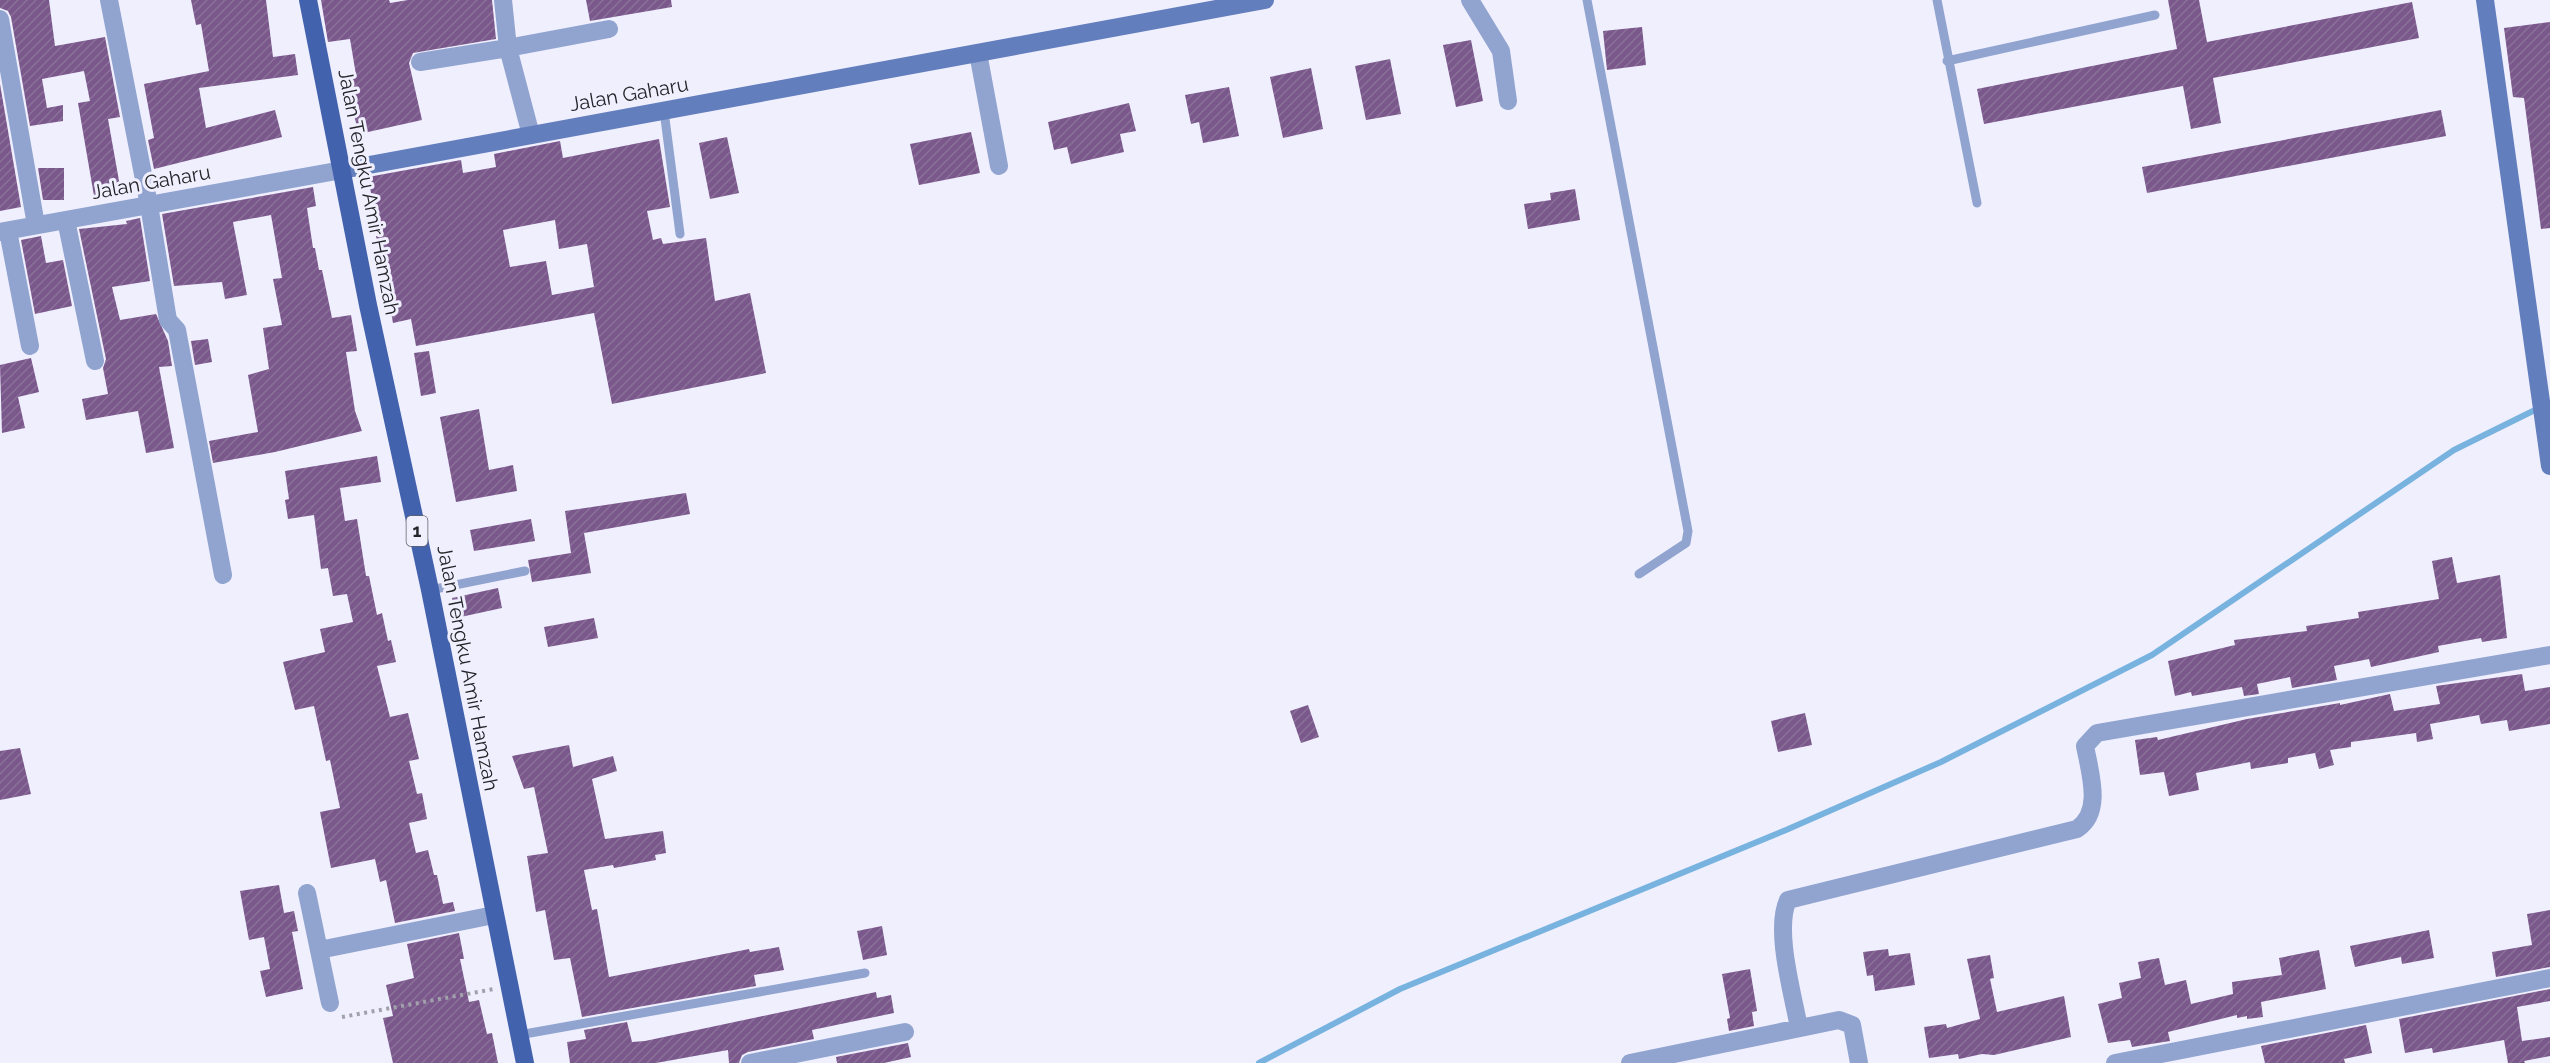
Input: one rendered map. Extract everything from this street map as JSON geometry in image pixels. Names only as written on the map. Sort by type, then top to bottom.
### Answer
[{"type":"main road","name":"Jalan Tengku Amir Hamzah","points":[[308,0],[368,305],[430,590],[525,1063]]},
{"type":"street","points":[[109,0],[149,205],[168,320],[177,330],[223,576]]},
{"type":"street","points":[[503,0],[508,48],[531,135]]},
{"type":"street","name":"Jalan Gaharu","points":[[4,231],[1265,0]]},
{"type":"street","points":[[1470,0],[1501,51],[1508,101]]},
{"type":"street","points":[[2485,0],[2550,466]]},
{"type":"street","points":[[0,19],[36,225]]},
{"type":"street","points":[[420,62],[609,29]]},
{"type":"street","points":[[978,53],[999,166]]},
{"type":"street","points":[[66,220],[95,362]]},
{"type":"street","points":[[4,231],[30,346]]},
{"type":"street","points":[[1799,1028],[1785,947],[1783,911],[1788,900],[2077,829],[2091,816],[2093,799],[2085,746],[2097,733],[2550,655]]},
{"type":"street","points":[[307,893],[330,1004]]},
{"type":"street","points":[[319,950],[494,915]]},
{"type":"street","points":[[2122,1062],[2550,978]]},
{"type":"street","points":[[1630,1063],[1839,1020],[1846,1021],[1854,1031],[1859,1063]]},
{"type":"street","points":[[750,1063],[905,1032]]},
{"type":"lane","points":[[1587,0],[1688,531],[1686,543],[1639,574]]},
{"type":"lane","points":[[1937,0],[1947,61],[1977,203]]},
{"type":"lane","points":[[1947,61],[2155,15]]},
{"type":"lane","points":[[664,111],[680,234]]},
{"type":"lane","points":[[430,590],[525,571]]},
{"type":"lane","points":[[519,1035],[865,974]]},
{"type":"path","points":[[330,1004],[332,1012],[340,1017],[509,986]]},
{"type":"building","points":[[0,0],[49,0],[55,46],[105,37],[120,117],[108,119],[121,192],[94,196],[78,103],[90,101],[84,71],[42,79],[47,108],[63,105],[63,121],[30,126],[11,17],[8,11],[0,8]]},
{"type":"building","points":[[191,0],[266,0],[273,57],[295,54],[298,75],[199,88],[206,128],[275,110],[282,137],[154,169],[148,140],[154,138],[144,84],[209,71],[201,24],[196,25]]},
{"type":"building","points":[[321,0],[389,0],[390,3],[408,0],[492,0],[496,39],[413,53],[409,63],[422,120],[359,134],[344,78],[356,75],[350,39],[328,42]]},
{"type":"building","points":[[586,0],[671,0],[672,7],[590,21]]},
{"type":"building","points":[[2168,0],[2199,0],[2207,42],[2412,2],[2419,38],[2213,78],[2221,123],[2191,129],[2183,86],[1984,124],[1977,89],[2177,49]]},
{"type":"building","points":[[2550,22],[2550,228],[2541,229],[2524,98],[2513,97],[2504,28]]},
{"type":"building","points":[[1642,27],[1646,65],[1607,70],[1603,31]]},
{"type":"building","points":[[1471,40],[1483,101],[1456,107],[1443,45]]},
{"type":"building","points":[[1390,59],[1401,114],[1366,120],[1355,66]]},
{"type":"building","points":[[1311,68],[1323,129],[1283,138],[1270,77]]},
{"type":"building","points":[[0,84],[21,207],[0,211]]},
{"type":"building","points":[[1229,87],[1239,136],[1203,143],[1199,122],[1191,124],[1185,95]]},
{"type":"building","points":[[1129,103],[1136,131],[1120,134],[1124,152],[1071,164],[1067,147],[1054,150],[1048,122]]},
{"type":"building","points":[[2441,110],[2446,136],[2147,193],[2142,167]]},
{"type":"building","points":[[971,132],[980,173],[919,185],[910,144]]},
{"type":"building","points":[[727,137],[739,193],[710,199],[699,143]]},
{"type":"building","points":[[659,139],[670,207],[647,211],[653,240],[661,238],[663,244],[706,238],[715,301],[750,293],[766,373],[612,404],[594,313],[416,346],[411,319],[393,323],[376,236],[379,236],[368,177],[461,160],[463,173],[496,167],[494,154],[560,141],[563,158]],"holes":[[[555,220],[559,249],[587,244],[594,287],[552,295],[546,261],[510,267],[503,230]]]},
{"type":"building","points":[[38,168],[64,168],[64,200],[43,200]]},
{"type":"building","points":[[313,187],[316,206],[307,208],[313,248],[315,248],[319,270],[322,270],[332,318],[351,315],[357,351],[346,352],[355,411],[362,431],[275,452],[213,463],[209,441],[258,432],[248,375],[269,369],[263,328],[282,325],[273,279],[282,278],[271,215],[233,222],[247,295],[225,299],[222,282],[174,286],[162,214]]},
{"type":"building","points":[[1575,189],[1580,220],[1528,229],[1524,204],[1551,200],[1550,193]]},
{"type":"building","points":[[140,218],[150,281],[112,287],[120,320],[156,314],[168,341],[172,366],[159,367],[174,448],[146,453],[138,411],[86,420],[82,399],[108,394],[103,368],[106,359],[79,229],[127,224],[126,221]]},
{"type":"building","points":[[41,236],[46,263],[63,260],[72,306],[35,314],[21,240]]},
{"type":"building","points":[[208,339],[212,362],[195,365],[191,341]]},
{"type":"building","points":[[429,351],[436,393],[421,396],[414,353]]},
{"type":"building","points":[[31,358],[39,392],[18,397],[25,428],[2,433],[0,365]]},
{"type":"building","points":[[479,409],[489,470],[513,465],[517,491],[456,502],[440,417]]},
{"type":"building","points":[[377,456],[381,482],[340,488],[345,521],[357,519],[366,576],[369,576],[377,615],[382,613],[388,641],[391,640],[396,662],[377,666],[390,717],[408,713],[419,759],[409,761],[417,794],[422,793],[427,819],[409,823],[416,853],[428,850],[434,875],[437,875],[443,904],[453,902],[455,911],[395,923],[386,880],[380,882],[375,859],[331,868],[320,812],[340,808],[330,760],[326,761],[314,706],[295,710],[283,662],[325,652],[320,629],[353,622],[347,594],[333,596],[328,568],[321,569],[314,515],[288,519],[285,500],[289,499],[285,471]]},
{"type":"building","points":[[686,493],[690,514],[584,533],[591,573],[532,582],[528,560],[571,553],[565,511]]},
{"type":"building","points":[[531,519],[535,541],[474,551],[470,530]]},
{"type":"building","points":[[2452,557],[2457,583],[2500,575],[2507,638],[2482,642],[2481,638],[2438,646],[2439,652],[2371,667],[2369,659],[2334,666],[2337,680],[2292,688],[2290,677],[2257,684],[2259,694],[2244,696],[2242,687],[2192,696],[2191,692],[2175,696],[2168,661],[2235,645],[2234,640],[2307,631],[2306,626],[2359,618],[2358,612],[2439,599],[2432,561]]},
{"type":"building","points":[[498,588],[502,608],[456,618],[452,598]]},
{"type":"building","points":[[594,618],[598,638],[548,647],[544,627]]},
{"type":"building","points":[[2522,674],[2525,691],[2550,687],[2550,724],[2509,731],[2507,720],[2481,724],[2479,715],[2430,724],[2433,739],[2417,742],[2416,733],[2351,742],[2351,747],[2330,750],[2334,765],[2319,769],[2315,753],[2288,758],[2288,763],[2251,769],[2250,762],[2196,773],[2199,790],[2169,796],[2164,772],[2140,775],[2135,740],[2157,737],[2158,740],[2247,719],[2340,703],[2340,705],[2390,694],[2394,711],[2440,704],[2436,686]]},
{"type":"building","points":[[1308,705],[1319,737],[1301,743],[1290,711]]},
{"type":"building","points":[[1805,713],[1812,745],[1778,752],[1771,721]]},
{"type":"building","points":[[569,745],[573,767],[613,756],[617,771],[592,779],[605,839],[663,831],[666,853],[655,855],[656,860],[614,868],[613,865],[584,870],[592,910],[597,909],[609,977],[749,949],[750,952],[779,947],[784,970],[754,975],[756,986],[582,1017],[570,958],[554,960],[545,910],[536,912],[527,856],[548,853],[534,787],[524,789],[512,756]]},
{"type":"building","points":[[20,748],[31,794],[0,800],[0,751]]},
{"type":"building","points":[[279,885],[284,913],[294,911],[298,931],[292,932],[303,989],[266,997],[260,971],[270,969],[264,937],[249,940],[240,891]]},
{"type":"building","points":[[2550,910],[2550,967],[2496,977],[2492,952],[2532,945],[2527,914]]},
{"type":"building","points":[[882,926],[887,955],[863,960],[857,931]]},
{"type":"building","points":[[2429,930],[2434,958],[2402,964],[2401,957],[2355,967],[2350,946]]},
{"type":"building","points":[[459,933],[464,959],[460,959],[469,1002],[479,1000],[487,1034],[492,1033],[498,1063],[393,1063],[383,1018],[393,1016],[386,985],[414,978],[407,944]]},
{"type":"building","points":[[1888,949],[1889,956],[1910,953],[1915,985],[1875,991],[1873,975],[1867,976],[1863,952]]},
{"type":"building","points":[[2319,950],[2326,989],[2261,1002],[2263,1017],[2247,1019],[2247,1016],[2237,1018],[2237,1015],[2168,1032],[2170,1041],[2132,1047],[2130,1040],[2108,1043],[2098,1004],[2122,998],[2119,983],[2141,978],[2138,962],[2159,958],[2165,985],[2186,980],[2191,1004],[2233,994],[2232,982],[2282,975],[2279,958]]},
{"type":"building","points":[[1990,955],[1994,978],[1990,979],[1997,1012],[2064,996],[2071,1037],[1994,1055],[1982,1054],[1959,1059],[1958,1054],[1929,1058],[1924,1027],[1946,1024],[1947,1028],[1980,1019],[1967,959]]},
{"type":"building","points":[[1750,969],[1757,1011],[1752,1012],[1754,1026],[1729,1031],[1727,1019],[1730,1018],[1722,974]]},
{"type":"building","points":[[2550,989],[2550,1001],[2517,1007],[2522,1041],[2550,1037],[2550,1056],[2524,1061],[2525,1063],[2508,1063],[2504,1040],[2433,1053],[2432,1048],[2405,1053],[2399,1019]]},
{"type":"building","points":[[876,992],[877,998],[891,995],[894,1013],[812,1030],[814,1039],[748,1052],[742,1055],[739,1063],[729,1063],[728,1050],[656,1063],[570,1063],[567,1042],[586,1039],[584,1030],[627,1022],[632,1042],[645,1041]]},
{"type":"building","points":[[2366,1025],[2372,1053],[2344,1059],[2345,1063],[2265,1063],[2261,1046]]},
{"type":"building","points":[[908,1043],[911,1057],[884,1063],[837,1063],[836,1057]]},
{"type":"waterway","points":[[1259,1063],[1400,989],[1786,830],[1941,762],[2152,655],[2454,450],[2539,408]]}]
